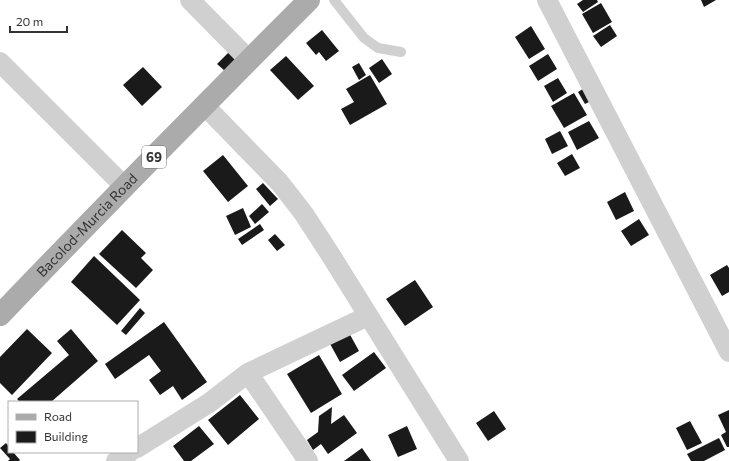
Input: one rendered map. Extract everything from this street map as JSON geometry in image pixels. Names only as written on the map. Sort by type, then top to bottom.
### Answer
[{"type":"main road","name":"Bacolod-Murcia Road","points":[[0,315],[124,186],[309,0]]},
{"type":"street","points":[[190,0],[249,60]]},
{"type":"street","points":[[547,0],[729,352]]},
{"type":"street","points":[[0,62],[124,186]]},
{"type":"street","points":[[205,106],[280,183],[304,214],[459,461]]},
{"type":"street","points":[[139,452],[209,403],[248,373],[368,316]]},
{"type":"street","points":[[248,373],[308,461]]},
{"type":"street","points":[[116,461],[136,453]]},
{"type":"lane","points":[[334,0],[364,38],[378,48],[401,52]]},
{"type":"building","points":[[583,0],[597,0],[598,2],[583,12],[577,4]]},
{"type":"building","points":[[701,0],[716,0],[704,7]]},
{"type":"building","points":[[601,3],[612,22],[593,33],[582,14]]},
{"type":"building","points":[[610,25],[617,36],[601,47],[593,36]]},
{"type":"building","points":[[531,26],[545,49],[529,59],[515,37]]},
{"type":"building","points":[[322,30],[339,51],[326,61],[319,52],[316,55],[306,43]]},
{"type":"building","points":[[230,51],[238,58],[225,71],[217,64]]},
{"type":"building","points":[[548,54],[557,69],[538,81],[529,66]]},
{"type":"building","points":[[286,56],[314,86],[298,100],[270,70]]},
{"type":"building","points":[[382,59],[392,74],[379,83],[369,68]]},
{"type":"building","points":[[359,63],[366,75],[359,80],[352,67]]},
{"type":"building","points":[[143,67],[162,87],[142,106],[123,85]]},
{"type":"building","points":[[370,75],[387,104],[350,125],[341,109],[354,102],[346,89]]},
{"type":"building","points":[[558,78],[567,93],[553,102],[544,86]]},
{"type":"building","points":[[586,87],[593,100],[585,104],[578,92]]},
{"type":"building","points":[[574,93],[587,115],[564,128],[551,106]]},
{"type":"building","points":[[589,121],[599,138],[577,150],[568,132]]},
{"type":"building","points":[[560,131],[568,146],[552,154],[545,139]]},
{"type":"building","points":[[572,154],[580,168],[565,176],[557,163]]},
{"type":"building","points":[[223,155],[248,186],[228,202],[203,171]]},
{"type":"building","points":[[263,183],[278,199],[270,206],[256,189]]},
{"type":"building","points":[[625,192],[634,211],[616,220],[607,202]]},
{"type":"building","points":[[262,204],[269,212],[255,224],[249,216]]},
{"type":"building","points":[[243,208],[251,227],[235,235],[226,216]]},
{"type":"building","points":[[639,219],[649,235],[631,246],[621,231]]},
{"type":"building","points":[[260,224],[264,230],[242,245],[238,239]]},
{"type":"building","points":[[122,230],[146,253],[141,258],[153,270],[136,288],[99,254]]},
{"type":"building","points":[[275,234],[285,245],[277,251],[268,240]]},
{"type":"building","points":[[94,256],[140,300],[117,325],[71,282]]},
{"type":"building","points":[[727,265],[729,268],[729,292],[722,296],[710,275]]},
{"type":"building","points":[[415,280],[433,307],[405,326],[386,299]]},
{"type":"building","points":[[140,308],[145,313],[126,335],[121,331]]},
{"type":"building","points":[[164,322],[207,382],[182,400],[173,386],[160,395],[149,380],[161,371],[149,355],[115,379],[105,364]]},
{"type":"building","points":[[27,329],[52,353],[12,395],[0,383],[0,357]]},
{"type":"building","points":[[71,329],[98,361],[52,401],[19,401],[17,399],[69,355],[57,341]]},
{"type":"building","points":[[348,331],[359,351],[340,362],[329,342]]},
{"type":"building","points":[[374,352],[386,368],[354,391],[342,375]]},
{"type":"building","points":[[319,355],[342,394],[311,413],[287,374]]},
{"type":"building","points":[[240,395],[259,419],[228,445],[208,420]]},
{"type":"building","points":[[332,407],[331,424],[344,415],[357,433],[328,454],[321,444],[313,450],[307,440],[318,432],[319,416]]},
{"type":"building","points":[[729,410],[729,447],[727,447],[721,435],[726,432],[718,415]]},
{"type":"building","points":[[494,411],[506,429],[488,441],[476,423]]},
{"type":"building","points":[[690,421],[702,443],[687,450],[676,428]]},
{"type":"building","points":[[199,426],[214,444],[191,461],[184,461],[173,446]]},
{"type":"building","points":[[407,426],[417,449],[398,457],[388,435]]},
{"type":"building","points":[[719,438],[725,450],[704,461],[691,461],[687,454]]},
{"type":"building","points":[[6,443],[8,446],[8,453],[14,453],[20,460],[8,461],[10,459],[0,448]]},
{"type":"building","points":[[362,448],[371,461],[344,461]]}]
